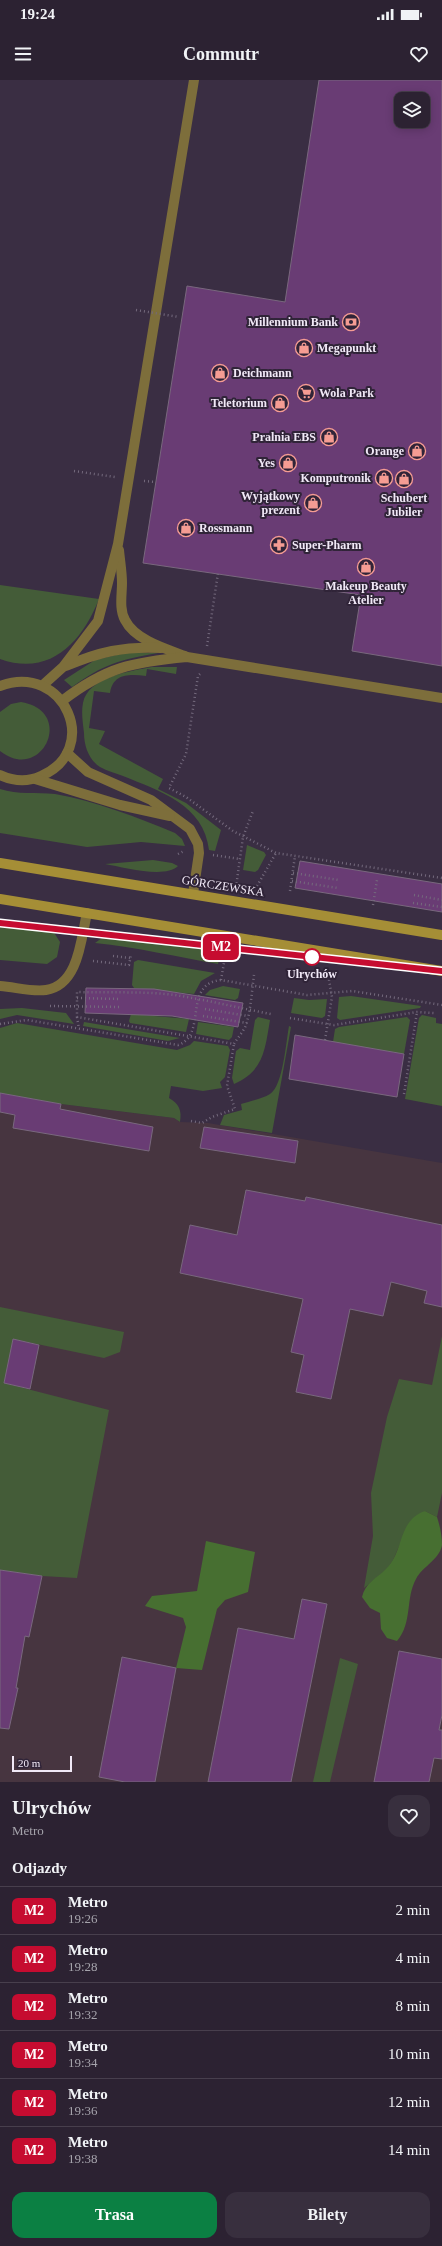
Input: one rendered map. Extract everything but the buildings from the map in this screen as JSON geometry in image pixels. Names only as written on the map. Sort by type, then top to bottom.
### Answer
[{"type":"main road","name":"GÓRCZEWSKA","points":[[0,863],[442,935]]},
{"type":"main road","points":[[0,899],[442,971]]},
{"type":"lane","points":[[43,685],[63,667],[98,621],[118,544],[194,80]]},
{"type":"lane","points":[[118,544],[122,582],[121,602],[125,620],[134,631],[164,648],[187,657],[442,698]]},
{"type":"lane","points":[[63,667],[106,651],[141,647],[164,648]]},
{"type":"lane","points":[[62,701],[96,677],[111,671],[150,661],[187,657]]},
{"type":"lane","points":[[0,686],[13,681],[43,685],[62,701],[69,713],[72,726],[71,740],[67,753],[59,765],[48,773],[35,779],[21,781],[0,775]]},
{"type":"lane","points":[[67,753],[88,772],[104,781],[151,800],[190,829],[198,844],[199,853],[193,894]]},
{"type":"lane","points":[[35,779],[61,789],[95,796],[120,805],[172,816]]},
{"type":"lane","points":[[0,986],[42,990],[62,983],[68,976],[75,963],[87,913]]},
{"type":"path","points":[[136,310],[179,317]]},
{"type":"path","points":[[218,573],[203,670],[198,676],[186,754],[169,788],[186,797],[243,837],[276,853],[442,878]]},
{"type":"path","points":[[236,888],[243,837],[253,810]]},
{"type":"path","points":[[178,854],[186,851]]},
{"type":"path","points":[[257,886],[276,853]]},
{"type":"path","points":[[210,855],[240,859]]},
{"type":"path","points":[[290,891],[296,856]]},
{"type":"path","points":[[293,873],[339,880]]},
{"type":"path","points":[[373,905],[377,880]]},
{"type":"path","points":[[292,881],[338,888]]},
{"type":"path","points":[[414,895],[442,900]]},
{"type":"path","points":[[413,903],[441,907]]},
{"type":"path","points":[[221,980],[226,950]]},
{"type":"path","points":[[93,961],[129,965],[131,956],[113,956]]},
{"type":"path","points":[[191,1121],[202,1123],[212,1117],[235,1109],[227,1086],[234,1044],[247,1024],[254,975]]},
{"type":"path","points":[[0,1024],[27,1020],[169,1044],[183,1043],[190,1036],[201,991],[206,985],[221,980],[307,995],[361,992],[442,1005]]},
{"type":"path","points":[[325,1040],[331,993],[329,980]]},
{"type":"path","points":[[79,1029],[77,1017],[77,992],[154,993],[271,1014]]},
{"type":"path","points":[[77,998],[121,998]]},
{"type":"path","points":[[48,1006],[121,1006]]},
{"type":"path","points":[[205,1008],[248,1016]]},
{"type":"path","points":[[404,1094],[417,1012]]},
{"type":"path","points":[[290,1018],[334,1025],[417,1012],[434,1013]]},
{"type":"path","points":[[203,1016],[247,1024]]},
{"type":"path","points":[[77,1017],[234,1044]]},
{"type":"shaded area","points":[[0,1093],[61,1104],[174,1118],[180,1122],[208,1123],[442,1163],[442,1782],[0,1782]]},
{"type":"green space","points":[[0,585],[99,599],[92,615],[83,629],[73,642],[62,652],[49,659],[34,663],[18,663],[0,659]]},
{"type":"green space","points":[[125,653],[158,653],[112,664],[93,673],[72,687],[64,680],[95,660]]},
{"type":"green space","points":[[152,667],[177,667],[176,674],[147,669],[146,676],[128,675],[118,678],[112,686],[110,693],[94,691],[89,728],[105,731],[99,744],[163,779],[158,789],[186,803],[221,830],[215,851],[209,850],[205,835],[199,822],[178,802],[165,794],[100,767],[90,757],[86,748],[82,710],[86,694],[101,681],[122,673]]},
{"type":"green space","points":[[21,702],[38,708],[47,718],[50,730],[47,742],[40,752],[29,759],[15,759],[0,751],[0,712],[11,704]]},
{"type":"green space","points":[[0,789],[20,793],[55,794],[101,805],[131,815],[175,833],[182,839],[185,846],[141,842],[87,847],[0,833]]},
{"type":"green space","points":[[247,845],[264,852],[266,855],[258,870],[255,872],[243,870]]},
{"type":"green space","points":[[153,860],[172,863],[178,866],[172,870],[164,872],[154,872],[105,864]]},
{"type":"green space","points":[[0,921],[53,931],[60,942],[57,957],[47,964],[0,960]]},
{"type":"green space","points":[[115,934],[221,951],[218,964],[95,943],[106,935]]},
{"type":"green space","points":[[138,960],[215,973],[201,981],[194,994],[134,988],[132,985],[134,962]]},
{"type":"green space","points":[[223,986],[240,989],[238,998],[235,1000],[205,995],[210,990]]},
{"type":"green space","points":[[351,996],[421,1006],[420,1008],[340,1020],[337,1018],[339,997]]},
{"type":"green space","points":[[294,998],[309,1000],[327,999],[325,1016],[322,1018],[291,1013]]},
{"type":"green space","points":[[22,1008],[66,1013],[74,1024],[17,1015],[0,1019],[0,1009]]},
{"type":"green space","points":[[131,1014],[189,1019],[186,1032],[130,1023],[129,1021]]},
{"type":"green space","points":[[422,1015],[436,1018],[436,1023],[442,1024],[442,1106],[405,1099],[419,1018]]},
{"type":"green space","points":[[258,1017],[270,1020],[264,1050],[252,1073],[234,1084],[232,1078],[236,1051],[240,1048],[250,1050],[255,1020]]},
{"type":"green space","points":[[407,1017],[410,1020],[404,1054],[333,1042],[335,1029],[339,1027]]},
{"type":"green space","points":[[84,1022],[180,1038],[168,1041],[83,1026]]},
{"type":"green space","points":[[198,1022],[234,1027],[232,1037],[229,1040],[196,1034]]},
{"type":"green space","points":[[17,1023],[177,1050],[190,1045],[194,1041],[228,1046],[230,1050],[225,1077],[220,1082],[222,1088],[203,1091],[171,1086],[169,1098],[179,1108],[181,1114],[180,1122],[174,1118],[61,1104],[0,1093],[0,1028]]},
{"type":"green space","points":[[289,1026],[291,1027],[272,1133],[220,1125],[224,1115],[242,1110],[241,1104],[267,1096],[274,1089],[281,1073]]},
{"type":"green space","points":[[0,1307],[124,1332],[120,1352],[104,1358],[13,1339],[4,1383],[109,1410],[77,1578],[42,1576],[0,1570]]},
{"type":"green space","points":[[442,1336],[442,1493],[437,1517],[425,1511],[400,1544],[387,1569],[364,1588],[373,1536],[371,1493],[387,1417],[399,1379],[432,1385]]},
{"type":"green space","points":[[425,1511],[437,1517],[442,1538],[441,1550],[416,1579],[411,1594],[405,1626],[397,1641],[387,1638],[381,1629],[380,1613],[370,1608],[362,1597],[369,1584],[386,1569],[392,1561],[405,1529],[410,1522],[416,1516]]},
{"type":"green space","points":[[206,1541],[255,1552],[248,1592],[225,1600],[217,1609],[202,1670],[176,1668],[186,1627],[183,1618],[145,1606],[152,1596],[197,1591]]},
{"type":"green space","points":[[340,1658],[358,1664],[330,1782],[313,1782]]},
{"type":"metro line","name":"M2","points":[[0,923],[442,971]]},
{"type":"place","name":"Millennium Bank","points":[[351,322]]},
{"type":"place","name":"Megapunkt","points":[[304,348]]},
{"type":"place","name":"Deichmann","points":[[220,373]]},
{"type":"place","name":"Wola Park","points":[[306,393]]},
{"type":"place","name":"Teletorium","points":[[280,403]]},
{"type":"place","name":"Pralnia EBS","points":[[329,437]]},
{"type":"place","name":"Orange","points":[[417,451]]},
{"type":"place","name":"Yes","points":[[288,463]]},
{"type":"place","name":"Komputronik","points":[[384,478]]},
{"type":"place","name":"Schubert Jubiler","points":[[404,479]]},
{"type":"place","name":"Wyjątkowy prezent","points":[[313,503]]},
{"type":"place","name":"Rossmann","points":[[186,528]]},
{"type":"place","name":"Super-Pharm","points":[[279,545]]},
{"type":"place","name":"Makeup Beauty Atelier","points":[[366,567]]},
{"type":"place","name":"Ulrychów","points":[[312,957]]}]
